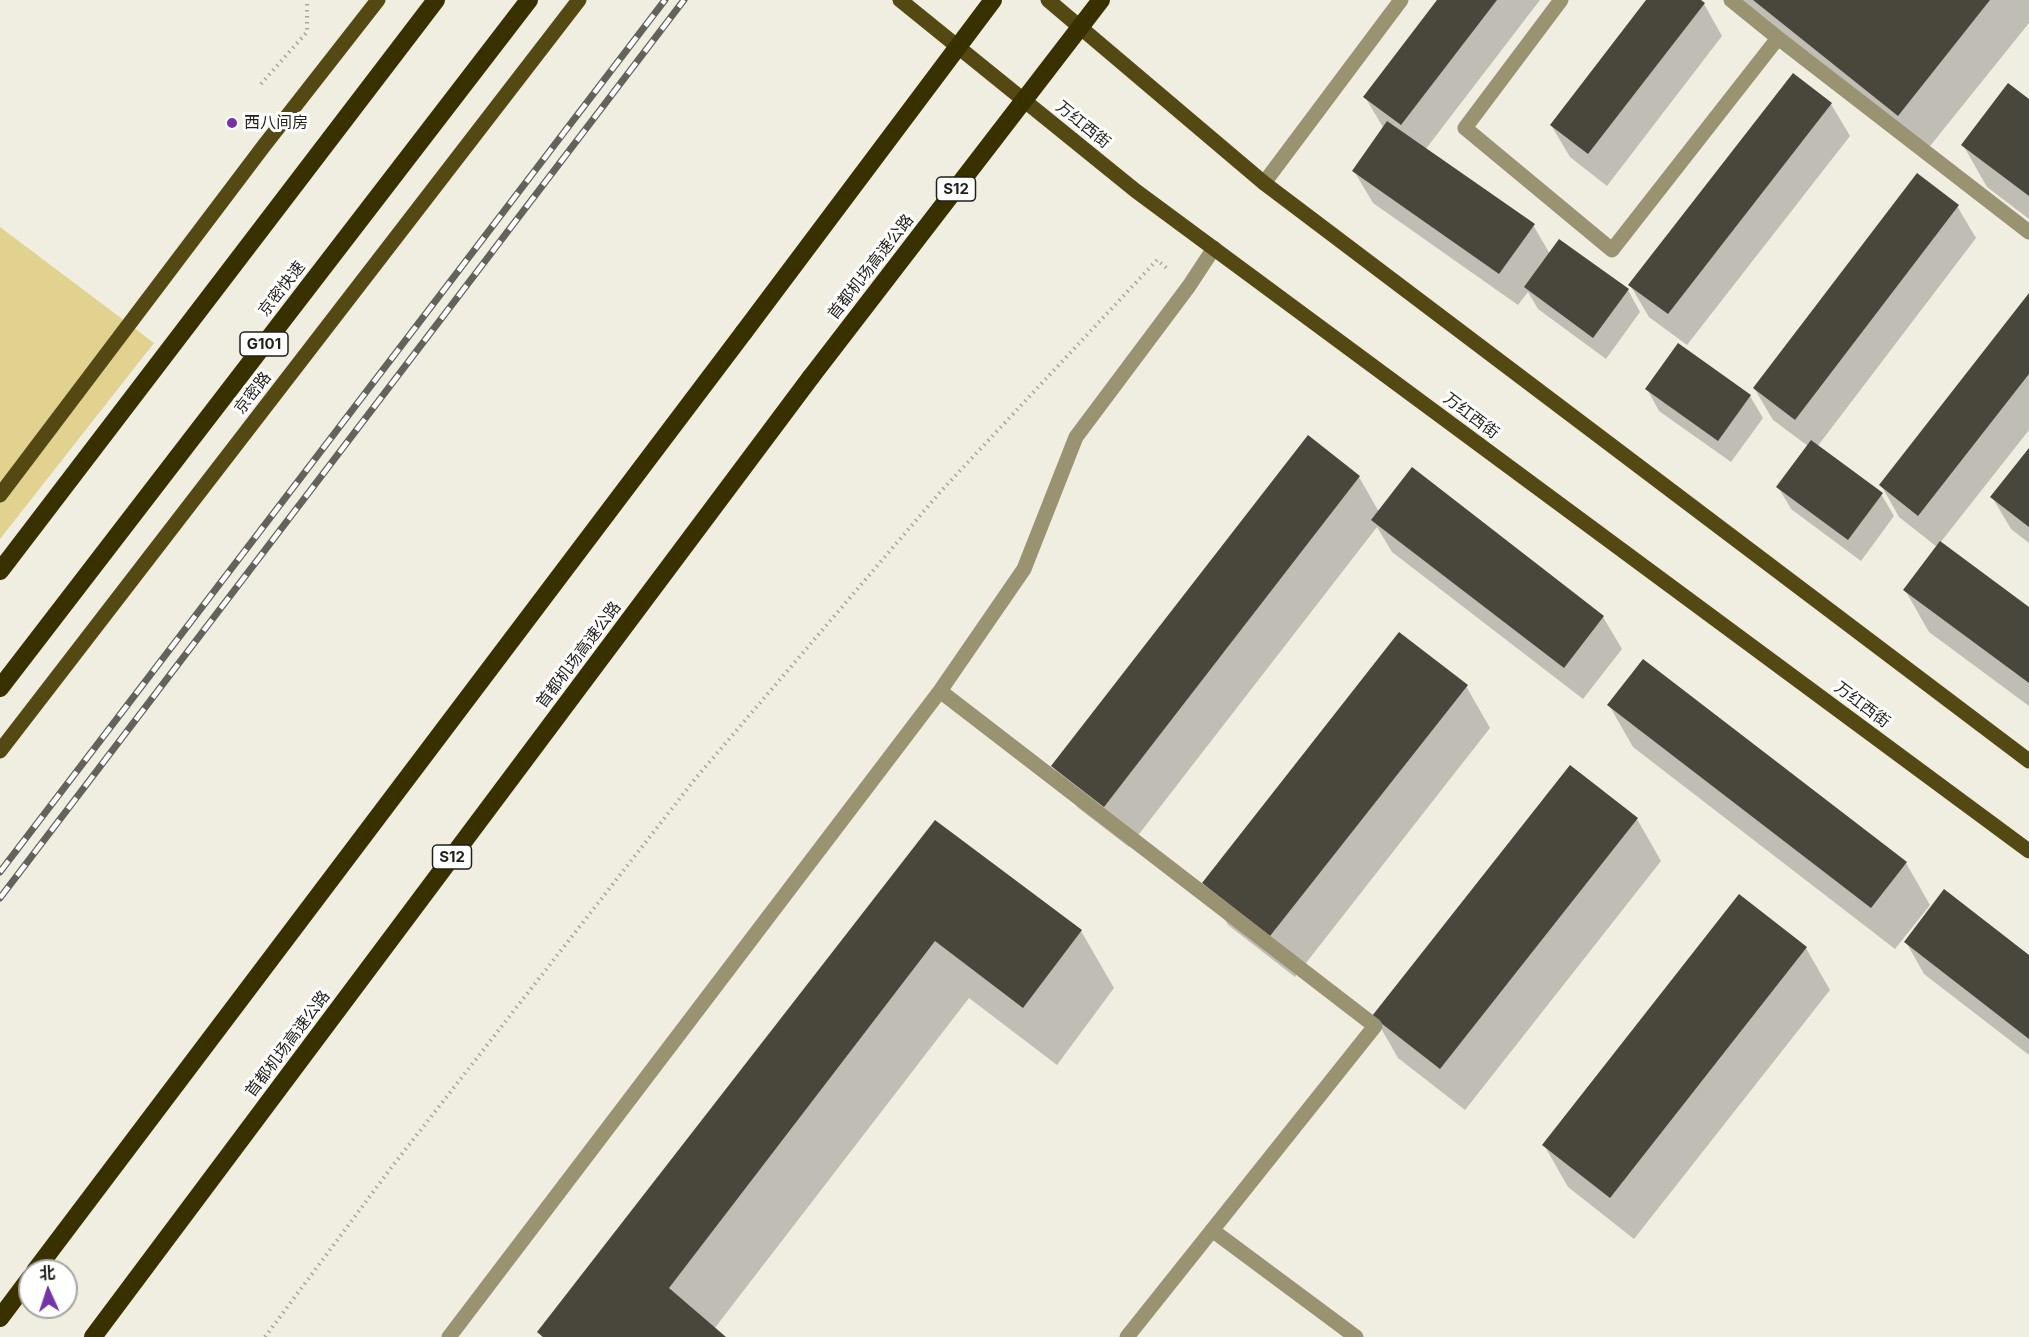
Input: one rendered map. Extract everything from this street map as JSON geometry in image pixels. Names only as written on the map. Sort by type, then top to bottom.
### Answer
[{"type":"highway","points":[[0,571],[435,0]]},
{"type":"highway","name":"京密快速","points":[[0,688],[529,0]]},
{"type":"highway","points":[[44,1259],[993,0]]},
{"type":"highway","name":"首都机场高速公路","points":[[93,1337],[811,377],[1101,0]]},
{"type":"highway","points":[[0,1318],[18,1294]]},
{"type":"main road","points":[[0,495],[263,147],[378,0]]},
{"type":"main road","name":"京密路","points":[[0,751],[579,0]]},
{"type":"main road","name":"万红西街","points":[[900,0],[1136,191],[2029,851]]},
{"type":"main road","points":[[1048,0],[1264,183],[2029,761]]},
{"type":"street","points":[[1264,183],[1401,0]]},
{"type":"street","points":[[1561,0],[1465,128],[1612,250],[1778,38]]},
{"type":"street","points":[[1731,0],[2029,232]]},
{"type":"street","points":[[449,1337],[940,691],[1024,569],[1076,437],[1189,286],[1214,248]]},
{"type":"street","points":[[940,691],[1375,1026],[1127,1337]]},
{"type":"street","points":[[1212,1230],[1356,1337]]},
{"type":"path","points":[[261,84],[308,32],[307,0]]},
{"type":"path","points":[[266,1337],[392,1168],[695,779],[942,490],[1156,260],[1189,286]]},
{"type":"shaded area","points":[[0,227],[154,343],[0,539]]},
{"type":"building","points":[[1437,0],[1497,0],[1401,125],[1363,97]]},
{"type":"building","points":[[1646,0],[1701,0],[1705,3],[1588,154],[1550,125]]},
{"type":"building","points":[[1753,0],[1990,0],[1898,116]]},
{"type":"building","points":[[1793,73],[1832,103],[1668,314],[1628,285]]},
{"type":"building","points":[[2008,83],[2029,99],[2029,196],[1961,145]]},
{"type":"building","points":[[1387,121],[1535,224],[1499,274],[1352,171]]},
{"type":"building","points":[[1917,173],[1959,205],[1795,420],[1753,388]]},
{"type":"building","points":[[1559,239],[1629,289],[1593,338],[1524,287]]},
{"type":"building","points":[[2029,293],[2029,374],[1918,516],[1879,485]]},
{"type":"building","points":[[1678,343],[1751,395],[1718,441],[1645,389]]},
{"type":"building","points":[[1308,435],[1360,476],[1104,807],[1051,766]]},
{"type":"building","points":[[1811,440],[1883,493],[1848,540],[1776,487]]},
{"type":"building","points":[[2029,448],[2029,527],[1990,497]]},
{"type":"building","points":[[1412,467],[1604,616],[1564,668],[1371,520]]},
{"type":"building","points":[[1940,541],[2029,607],[2029,683],[1903,590]]},
{"type":"building","points":[[1399,632],[1468,685],[1270,936],[1202,883]]},
{"type":"building","points":[[1643,659],[1907,862],[1871,908],[1607,705]]},
{"type":"building","points":[[1570,765],[1638,818],[1440,1069],[1372,1016]]},
{"type":"building","points":[[935,820],[1082,930],[1023,1008],[935,941],[669,1288],[726,1337],[543,1337],[537,1332]]},
{"type":"building","points":[[1944,889],[2029,955],[2029,1039],[1904,942]]},
{"type":"building","points":[[1739,894],[1807,947],[1610,1198],[1542,1145]]},
{"type":"railway","points":[[0,872],[665,0]]},
{"type":"railway","points":[[0,898],[684,0]]},
{"type":"place","name":"西八间房","points":[[232,123]]}]
